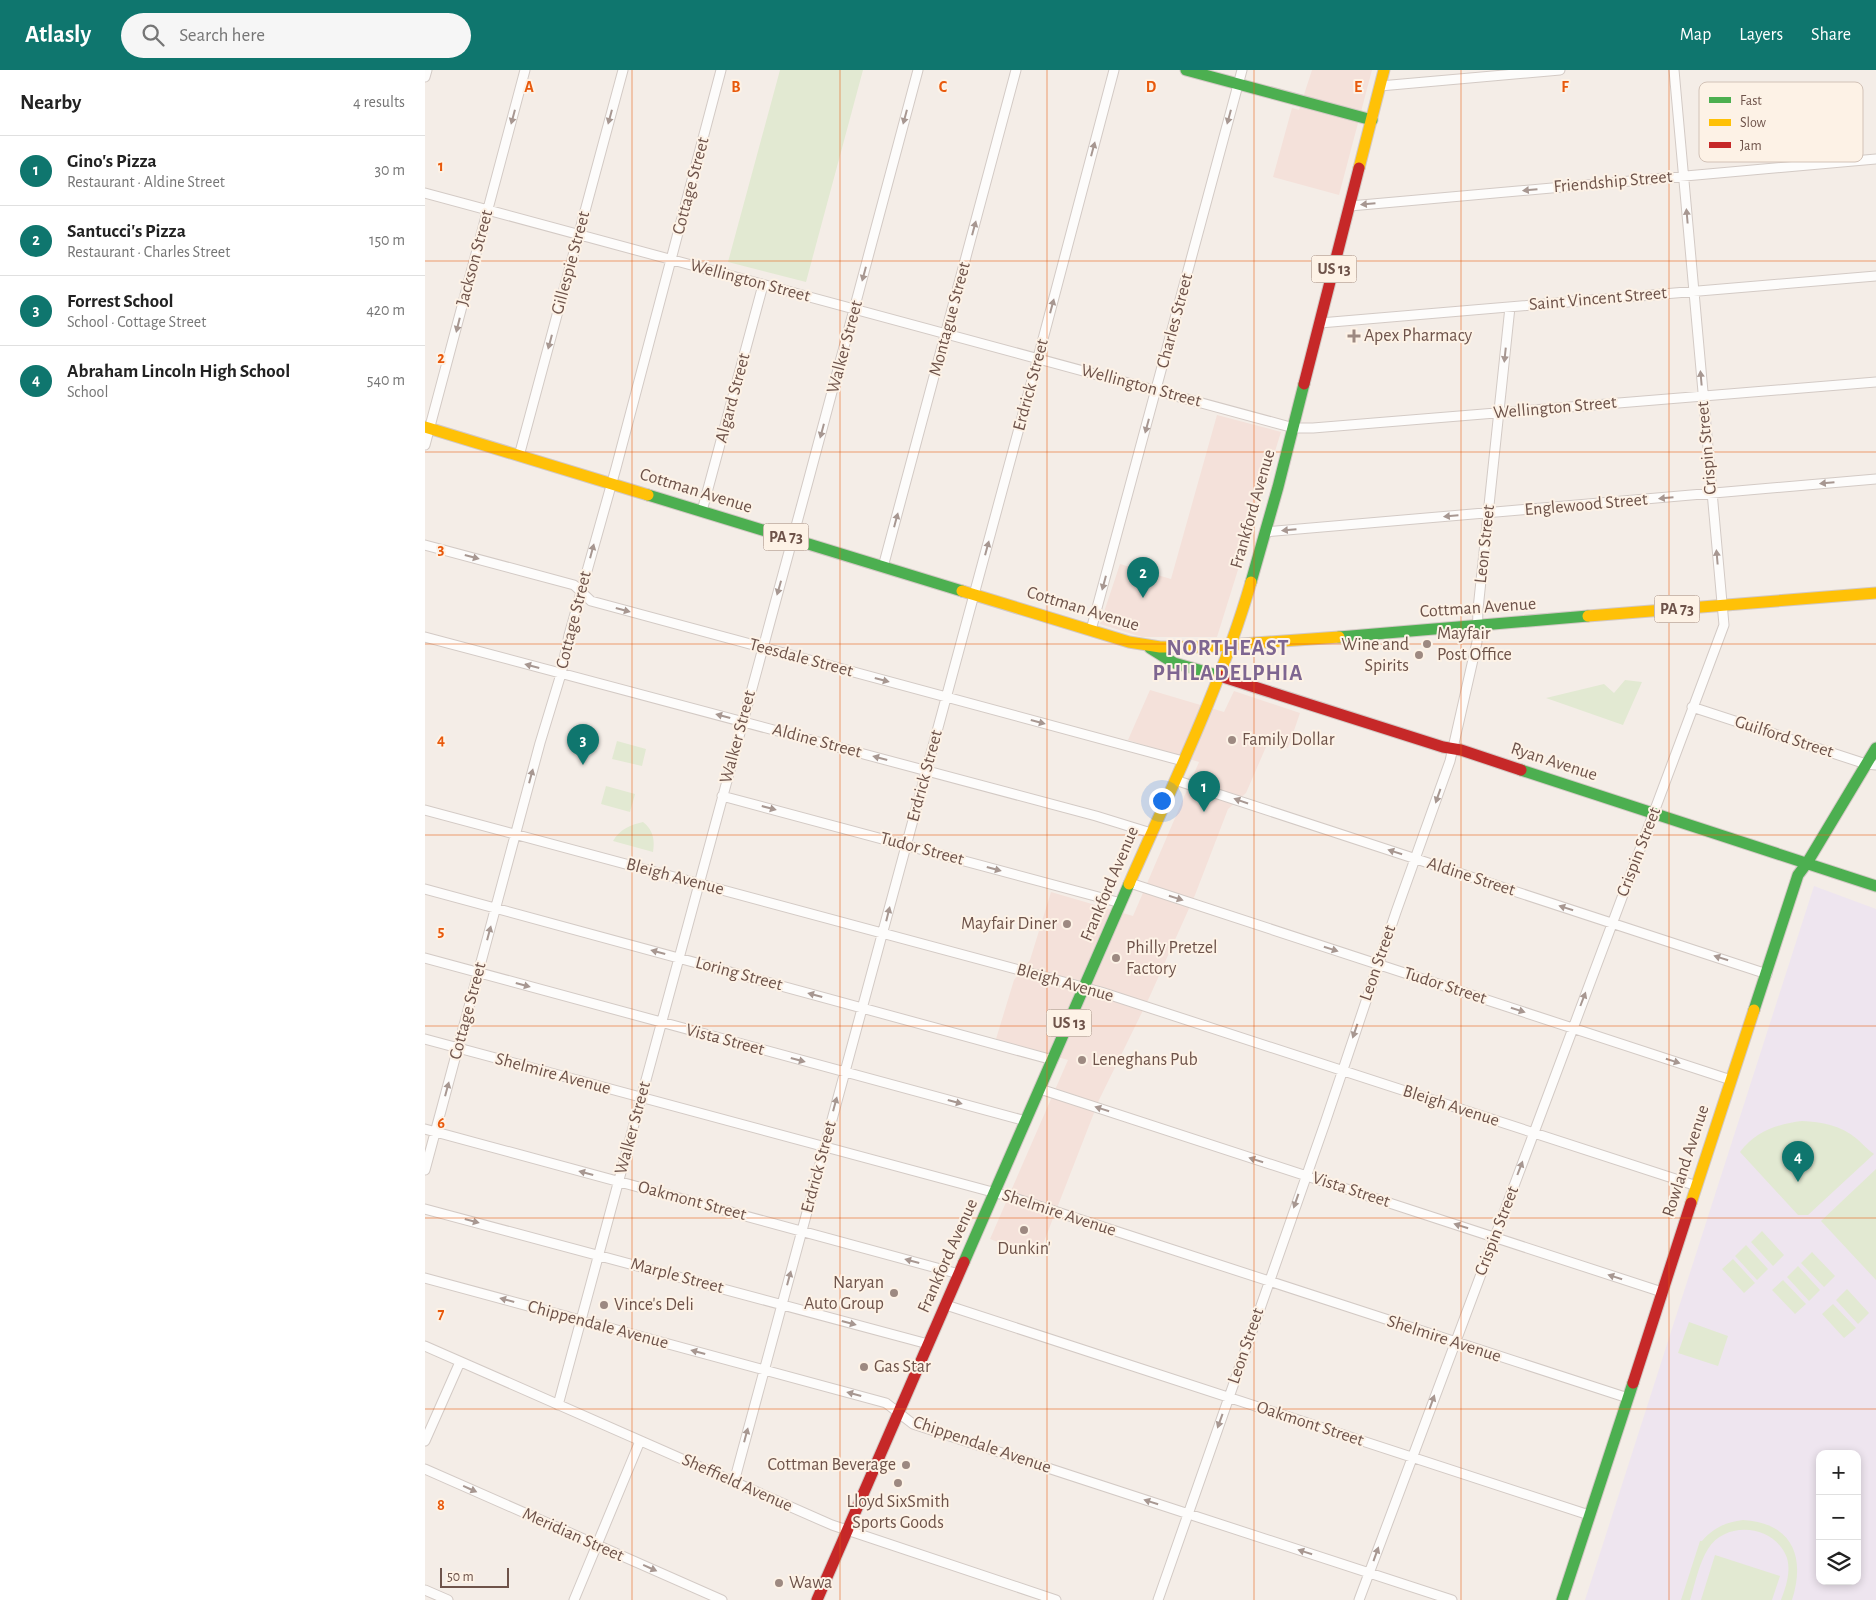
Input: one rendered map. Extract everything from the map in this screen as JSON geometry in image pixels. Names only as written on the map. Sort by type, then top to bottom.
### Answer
[{"type":"main road","points":[[1186,70],[1372,120]]},
{"type":"main road","name":"Frankford Avenue","points":[[817,1600],[1175,780],[1232,645],[1293,428],[1385,70]]},
{"type":"main road","name":"Cottman Avenue","points":[[427,428],[1147,646],[1176,649],[1232,645],[1876,593]]},
{"type":"main road","name":"Ryan Avenue","points":[[1147,646],[1174,663],[1461,750],[1876,886]]},
{"type":"main road","name":"Rowland Avenue","points":[[1562,1600],[1798,875],[1871,764],[1876,748]]},
{"type":"street","points":[[425,77],[427,70]]},
{"type":"street","name":"Jackson Street","points":[[425,445],[427,428],[525,70]]},
{"type":"street","name":"Gillespie Street","points":[[519,456],[623,70]]},
{"type":"street","name":"Cottage Street","points":[[425,1170],[515,834],[561,674],[581,592],[612,484],[721,70]]},
{"type":"street","name":"Walker Street","points":[[558,1404],[855,310],[918,70]]},
{"type":"street","name":"Montague Street","points":[[883,567],[1017,70]]},
{"type":"street","name":"Erdrick Street","points":[[733,1482],[947,697],[1114,70]]},
{"type":"street","name":"Charles Street","points":[[1091,630],[1157,391],[1242,70]]},
{"type":"street","points":[[1380,86],[1560,70]]},
{"type":"street","name":"Crispin Street","points":[[1359,1600],[1724,625],[1674,70]]},
{"type":"street","name":"Friendship Street","points":[[1863,160],[1876,159]]},
{"type":"street","name":"Friendship Street","points":[[1350,206],[1842,162]]},
{"type":"street","name":"Wellington Street","points":[[425,194],[1293,428],[1313,428],[1876,382]]},
{"type":"street","name":"Saint Vincent Street","points":[[1320,322],[1876,276]]},
{"type":"street","name":"Algard Street","points":[[702,511],[763,285]]},
{"type":"street","name":"Leon Street","points":[[1158,1600],[1453,749],[1477,642],[1488,513],[1510,307]]},
{"type":"street","name":"Englewood Street","points":[[1265,532],[1876,479]]},
{"type":"street","name":"Teesdale Street","points":[[425,545],[574,585],[591,601],[1183,761]]},
{"type":"street","name":"Aldine Street","points":[[425,637],[1097,816],[1151,833]]},
{"type":"street","name":"Guilford Street","points":[[1692,707],[1871,764]]},
{"type":"street","name":"Aldine Street","points":[[1175,780],[1767,974]]},
{"type":"street","name":"Tudor Street","points":[[722,796],[1121,903]]},
{"type":"street","name":"Bleigh Avenue","points":[[425,810],[1085,987],[1697,1186]]},
{"type":"street","name":"Tudor Street","points":[[1130,883],[1731,1080]]},
{"type":"street","name":"Loring Street","points":[[425,889],[1053,1060]]},
{"type":"street","name":"Vista Street","points":[[425,958],[1026,1121]]},
{"type":"street","name":"Shelmire Avenue","points":[[425,1039],[995,1192],[1628,1398]]},
{"type":"street","name":"Vista Street","points":[[1040,1089],[1661,1292]]},
{"type":"street","name":"Oakmont Street","points":[[425,1129],[959,1274]]},
{"type":"street","name":"Marple Street","points":[[425,1209],[929,1344]]},
{"type":"street","name":"Chippendale Avenue","points":[[425,1278],[886,1403],[913,1424],[1452,1600]]},
{"type":"street","name":"Oakmont Street","points":[[946,1305],[1589,1515]]},
{"type":"street","name":"Sheffield Avenue","points":[[425,1346],[847,1531],[1057,1600]]},
{"type":"street","points":[[425,1441],[460,1362]]},
{"type":"street","points":[[574,1600],[640,1441]]},
{"type":"street","name":"Meridian Street","points":[[425,1469],[722,1600]]},
{"type":"street","points":[[425,1590],[448,1600]]},
{"type":"shaded area","points":[[1312,70],[1372,70],[1339,195],[1273,177],[1292,108],[1299,110]]},
{"type":"shaded area","points":[[1217,415],[1281,432],[1217,637],[1142,637],[1100,624],[1120,564],[1171,579]]},
{"type":"shaded area","points":[[1150,690],[1224,712],[1234,691],[1300,713],[1288,748],[1269,740],[1246,793],[1228,809],[1195,895],[1149,998],[1099,1100],[1038,1257],[990,1239],[1068,1060],[996,1039],[1014,980],[1030,960],[1051,892],[1133,916],[1199,762],[1128,740]]},
{"type":"shaded area","points":[[1814,886],[1876,909],[1876,1600],[1585,1600]]},
{"type":"green space","points":[[780,70],[863,70],[806,282],[728,262]]},
{"type":"green space","points":[[1625,680],[1642,682],[1623,725],[1546,698],[1604,684],[1614,693]]},
{"type":"green space","points":[[617,741],[646,749],[642,766],[612,759]]},
{"type":"green space","points":[[606,786],[635,794],[630,812],[601,804]]},
{"type":"green space","points":[[643,822],[653,835],[653,852],[613,841],[626,828]]},
{"type":"green space","points":[[1802,1121],[1824,1123],[1838,1127],[1851,1134],[1874,1154],[1808,1215],[1798,1215],[1740,1152],[1753,1139],[1768,1130],[1784,1124]]},
{"type":"green space","points":[[1876,1169],[1876,1280],[1821,1221]]},
{"type":"green space","points":[[1762,1231],[1784,1255],[1773,1266],[1751,1242]]},
{"type":"green space","points":[[1746,1245],[1768,1269],[1757,1280],[1735,1256]]},
{"type":"green space","points":[[1812,1252],[1835,1276],[1824,1287],[1801,1263]]},
{"type":"green space","points":[[1733,1259],[1755,1283],[1744,1293],[1722,1269]]},
{"type":"green space","points":[[1798,1266],[1820,1290],[1809,1301],[1787,1277]]},
{"type":"green space","points":[[1783,1280],[1806,1304],[1795,1314],[1772,1290]]},
{"type":"green space","points":[[1847,1289],[1869,1313],[1858,1324],[1836,1300]]},
{"type":"green space","points":[[1833,1304],[1856,1328],[1844,1338],[1822,1314]]},
{"type":"green space","points":[[1689,1322],[1728,1336],[1718,1366],[1678,1353]]},
{"type":"green space","points":[[1743,1520],[1760,1522],[1773,1528],[1784,1535],[1791,1545],[1796,1556],[1797,1569],[1792,1600],[1781,1600],[1786,1585],[1788,1569],[1787,1558],[1781,1547],[1773,1539],[1762,1533],[1738,1530],[1716,1539],[1705,1555],[1690,1600],[1681,1600],[1700,1541],[1720,1526]]},
{"type":"green space","points":[[1715,1555],[1780,1576],[1772,1600],[1701,1600]]},
{"type":"traffic: fast","points":[[1186,70],[1372,120]]},
{"type":"traffic: fast","points":[[1251,582],[1278,487],[1304,384]]},
{"type":"traffic: fast","points":[[648,495],[962,591]]},
{"type":"traffic: fast","points":[[1339,637],[1588,616]]},
{"type":"traffic: fast","points":[[1150,648],[1174,663],[1220,676]]},
{"type":"traffic: fast","points":[[1754,1010],[1798,875],[1876,748]]},
{"type":"traffic: fast","points":[[1521,770],[1876,886]]},
{"type":"traffic: fast","points":[[964,1262],[1129,884]]},
{"type":"traffic: fast","points":[[1562,1600],[1633,1383]]},
{"type":"traffic: slow","points":[[1359,168],[1384,70]]},
{"type":"traffic: slow","points":[[425,427],[648,495]]},
{"type":"traffic: slow","points":[[1129,884],[1211,697],[1251,582]]},
{"type":"traffic: slow","points":[[962,591],[1129,642],[1160,647],[1201,647],[1339,637]]},
{"type":"traffic: slow","points":[[1588,616],[1876,593]]},
{"type":"traffic: slow","points":[[1691,1203],[1754,1010]]},
{"type":"traffic: jam","points":[[1304,384],[1359,168]]},
{"type":"traffic: jam","points":[[1220,676],[1521,770]]},
{"type":"traffic: jam","points":[[1633,1383],[1691,1203]]},
{"type":"traffic: jam","points":[[817,1600],[964,1262]]},
{"type":"place","name":"Apex Pharmacy","points":[[1354,336]]},
{"type":"place","name":"Santucci's Pizza","points":[[1143,598]]},
{"type":"place","name":"Mayfair Post Office","points":[[1427,644]]},
{"type":"place","name":"Wine and Spirits","points":[[1419,655]]},
{"type":"place","name":"Family Dollar","points":[[1232,740]]},
{"type":"place","name":"Forrest School","points":[[583,765]]},
{"type":"place","name":"Gino's Pizza","points":[[1204,812]]},
{"type":"place","name":"Mayfair Diner","points":[[1067,924]]},
{"type":"place","name":"Philly Pretzel Factory","points":[[1116,958]]},
{"type":"place","name":"Leneghans Pub","points":[[1082,1060]]},
{"type":"place","name":"Abraham Lincoln High School","points":[[1798,1182]]},
{"type":"place","name":"Dunkin'","points":[[1024,1230]]},
{"type":"place","name":"Naryan Auto Group","points":[[894,1293]]},
{"type":"place","name":"Vince's Deli","points":[[604,1305]]},
{"type":"place","name":"Gas Star","points":[[864,1367]]},
{"type":"place","name":"Cottman Beverage","points":[[906,1465]]},
{"type":"place","name":"Lloyd SixSmith Sports Goods","points":[[898,1483]]},
{"type":"place","name":"Wawa","points":[[779,1583]]},
{"type":"district","name":"NORTHEAST PHILADELPHIA","points":[[1228,660]]}]
